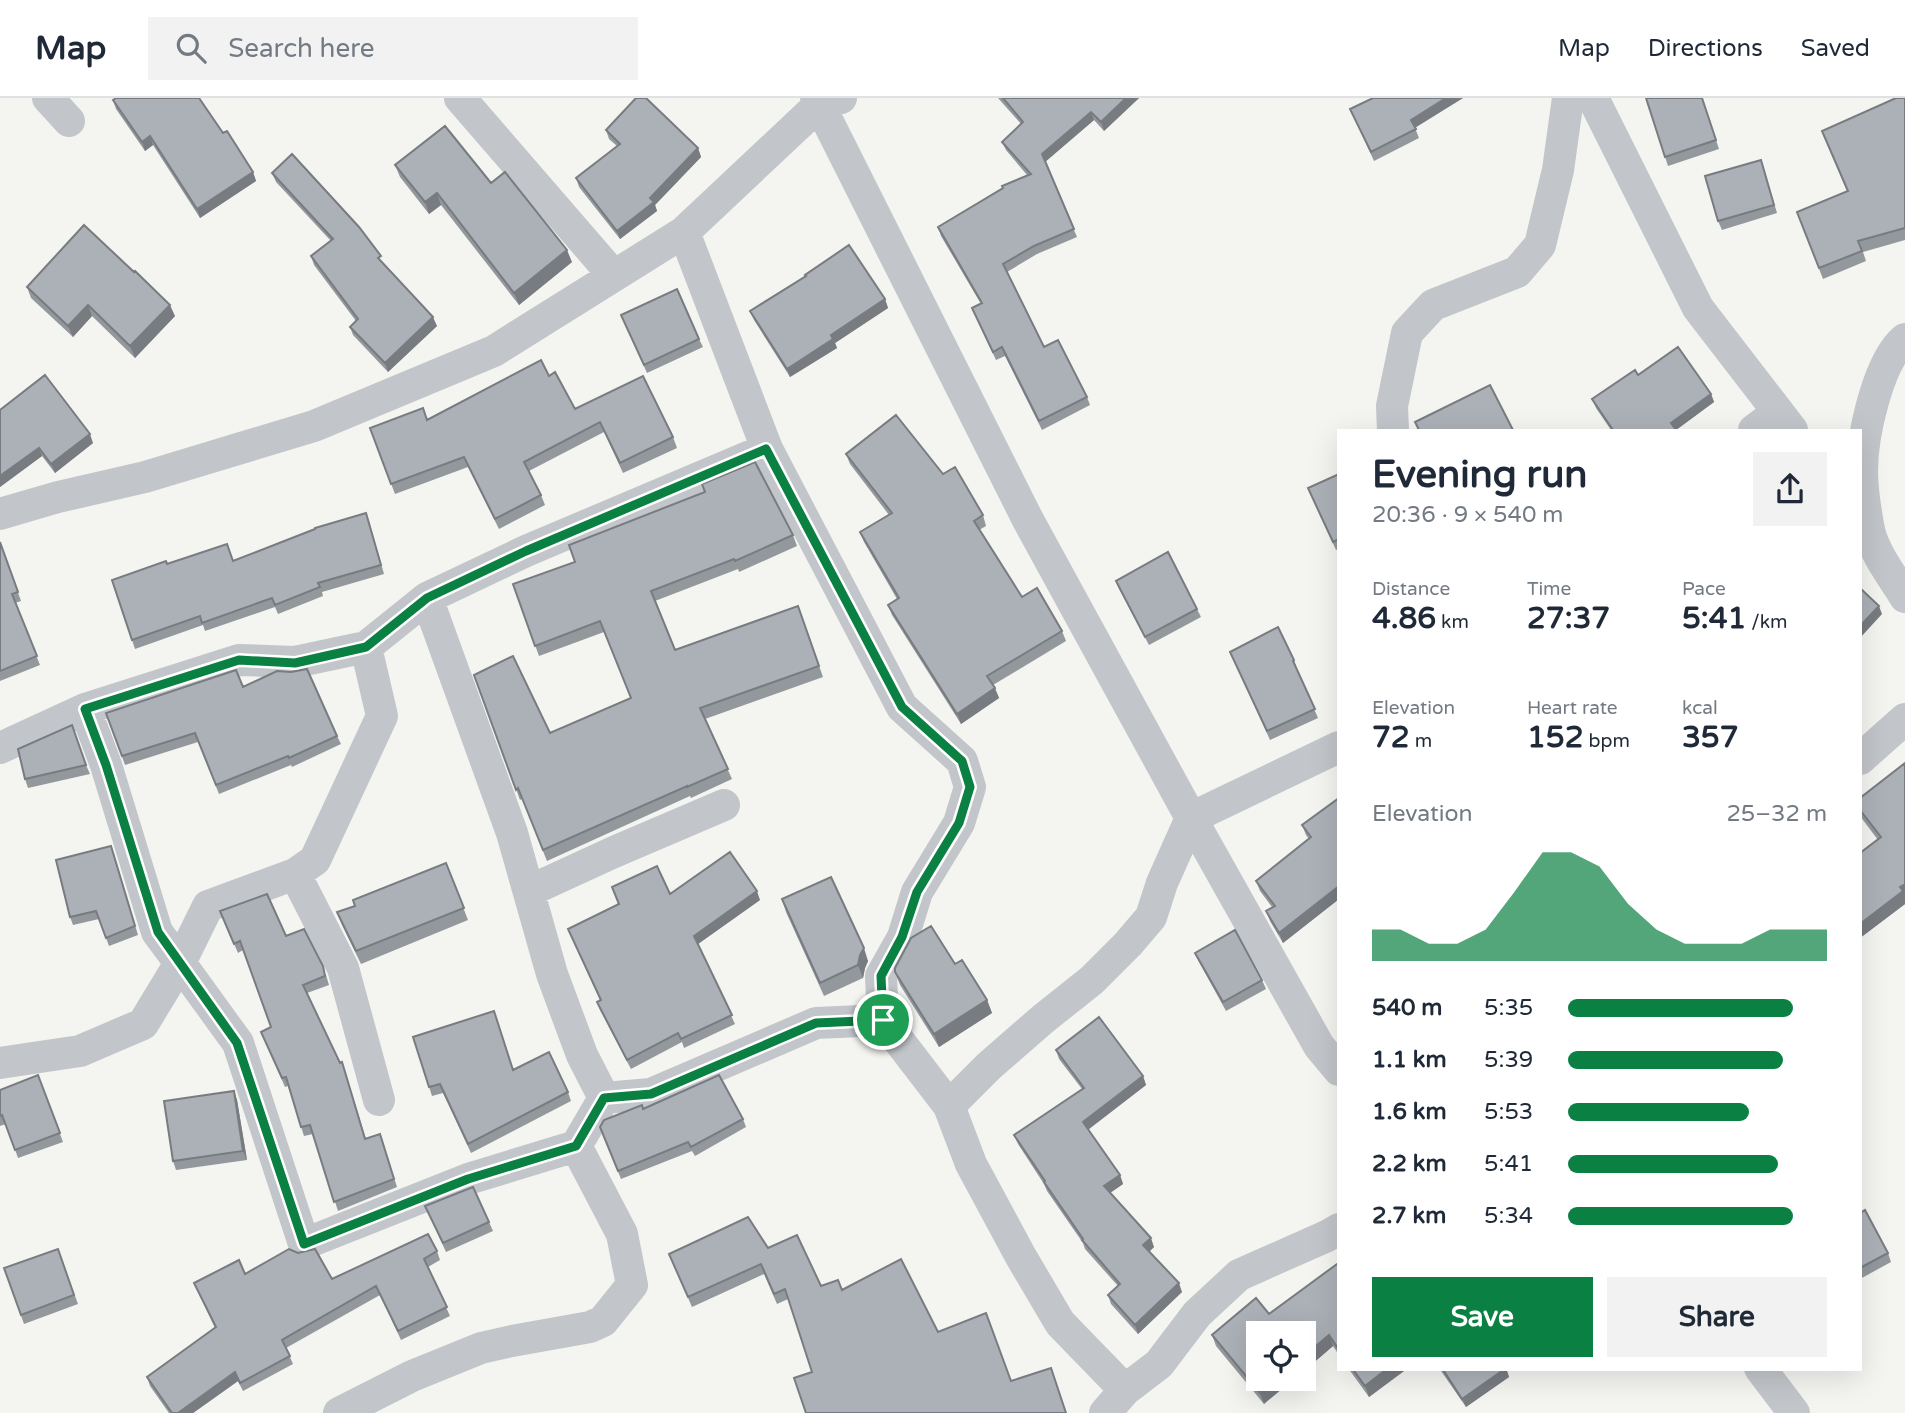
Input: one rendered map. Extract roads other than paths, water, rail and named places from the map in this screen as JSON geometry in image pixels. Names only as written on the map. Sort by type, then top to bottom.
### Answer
[{"type":"street","points":[[47,98],[69,121]]},
{"type":"street","points":[[460,98],[614,276]]},
{"type":"street","points":[[1393,429],[1392,406],[1407,333],[1433,305],[1517,272],[1540,245],[1558,170],[1568,98]]},
{"type":"street","points":[[1594,98],[1698,308],[1774,424]]},
{"type":"street","points":[[0,514],[58,497],[145,477],[314,426],[494,351],[684,232],[825,100],[1028,520],[1319,1046],[1337,1068]]},
{"type":"street","points":[[684,232],[766,449],[902,707],[962,761],[970,787],[959,823],[917,892],[902,937],[881,976],[883,1020],[949,1106],[971,1164],[1060,1323],[1115,1402],[1158,1364],[1197,1314],[1239,1275],[1337,1230]]},
{"type":"street","points":[[1905,339],[1897,346],[1883,375],[1868,417],[1862,471],[1865,527],[1905,597]]},
{"type":"street","points":[[0,748],[85,709],[239,660],[295,663],[366,647],[427,598],[526,551],[766,449]]},
{"type":"street","points":[[427,598],[512,833],[552,975],[582,1055],[604,1098]]},
{"type":"street","points":[[0,1063],[80,1051],[144,1024],[180,963],[208,906],[295,874],[315,860],[382,716],[366,647]]},
{"type":"street","points":[[85,709],[106,765],[158,932],[237,1043],[304,1244],[468,1179],[576,1146],[604,1098]]},
{"type":"street","points":[[1862,757],[1905,719]]},
{"type":"street","points":[[949,1106],[1016,1042],[1092,980],[1128,944],[1151,916],[1191,818],[1337,748]]},
{"type":"street","points":[[529,891],[724,805]]},
{"type":"street","points":[[295,874],[343,968],[379,1100]]},
{"type":"street","points":[[604,1098],[651,1094],[816,1023],[883,1020]]},
{"type":"street","points":[[339,1413],[412,1376],[481,1348],[590,1327],[603,1321],[632,1285],[622,1234],[576,1146]]},
{"type":"street","points":[[1762,1371],[1794,1413]]}]
